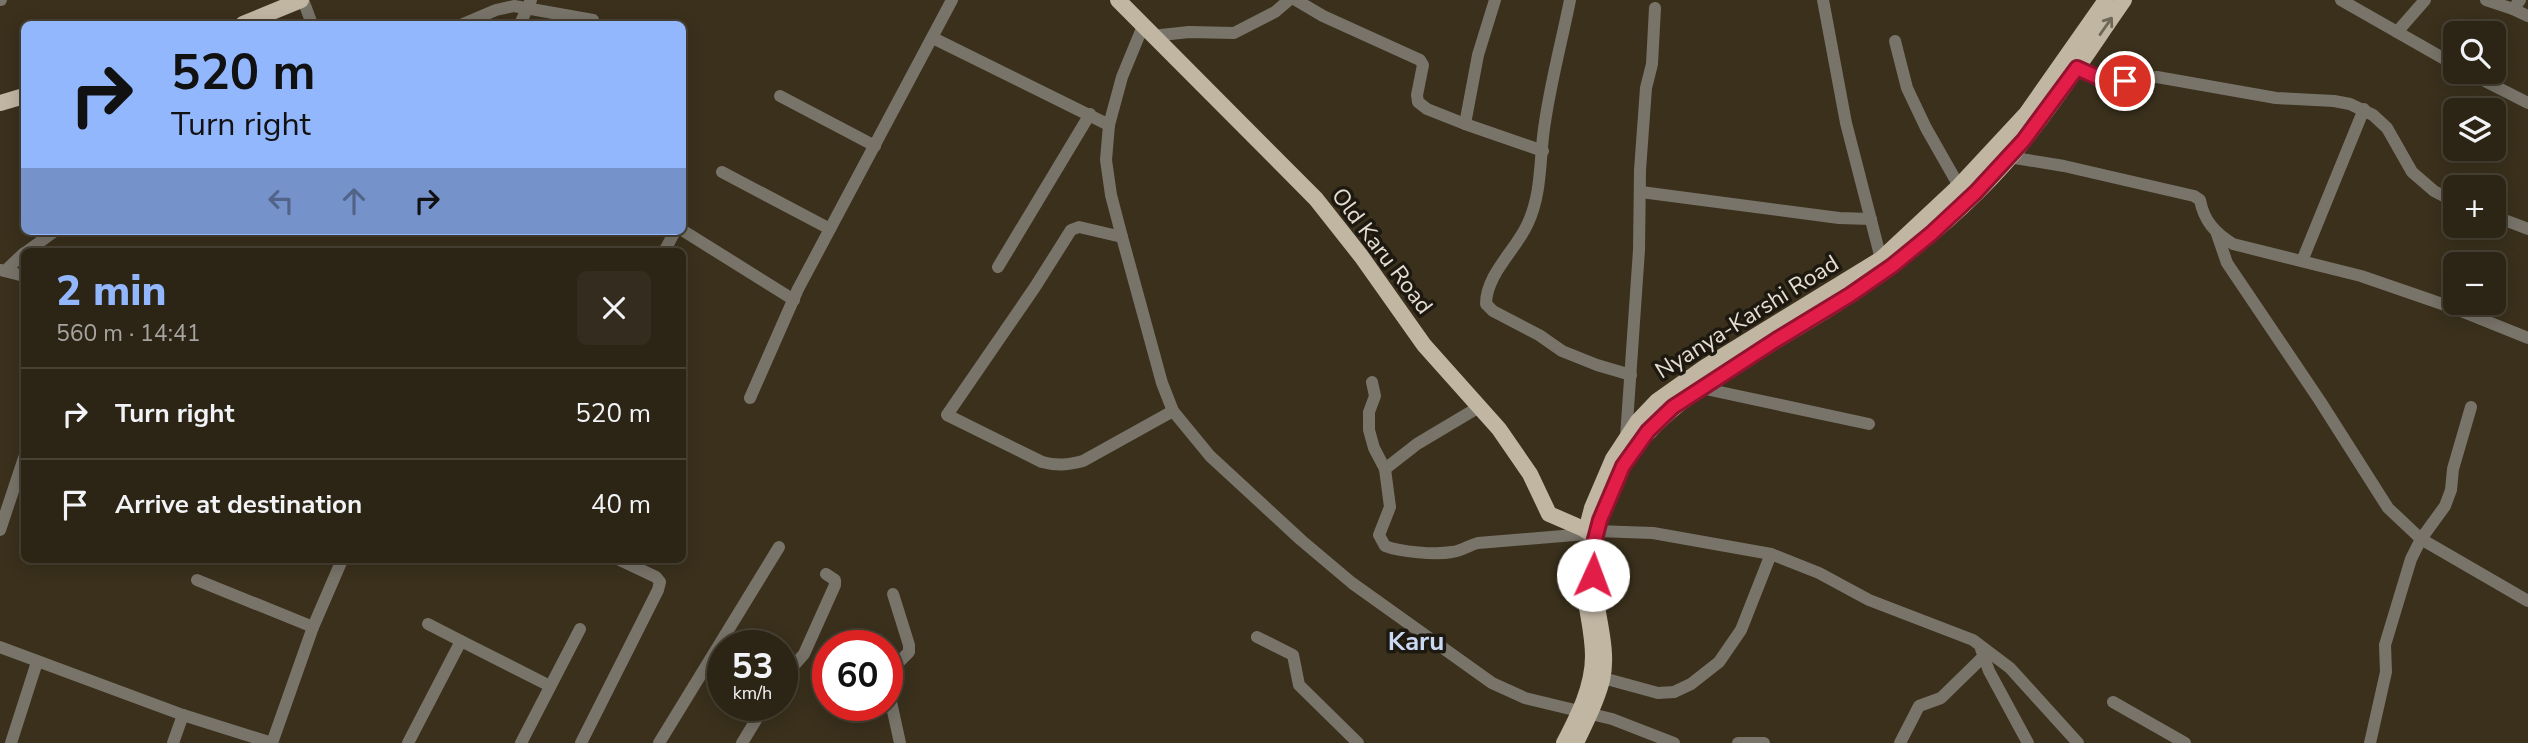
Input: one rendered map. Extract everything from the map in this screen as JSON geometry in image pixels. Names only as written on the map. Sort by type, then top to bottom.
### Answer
[{"type":"main road","points":[[249,21],[281,4],[302,0]]},
{"type":"main road","name":"Old Karu Road","points":[[1118,0],[1316,199],[1361,256],[1424,345],[1499,429],[1530,474],[1545,509],[1554,518],[1589,532]]},
{"type":"main road","name":"Nyanya-Karshi Road","points":[[1564,743],[1585,713],[1603,678],[1601,628],[1589,532],[1634,448],[1673,407],[1892,266],[1976,192],[2024,140],[2106,0]]},
{"type":"main road","name":"Nyanya-Karshi Road","points":[[1576,743],[1585,713],[1593,656],[1583,556],[1592,508],[1626,437],[1657,401],[1678,385],[1881,259],[1959,186],[2026,114],[2124,0]]},
{"type":"main road","points":[[0,103],[21,97]]},
{"type":"street","points":[[302,0],[311,21]]},
{"type":"street","points":[[750,398],[794,300],[830,229],[952,0]]},
{"type":"street","points":[[1289,0],[1275,12],[1234,33],[1148,31],[1122,78],[1110,125],[1107,160],[1111,195],[1162,383],[1173,411],[1210,456],[1301,540],[1352,583],[1492,683],[1525,698],[1634,726],[1673,743]]},
{"type":"street","points":[[1296,0],[1323,16],[1420,60],[1423,65],[1417,95],[1418,102],[1427,109],[1543,151]]},
{"type":"street","points":[[1465,124],[1478,55],[1495,0]]},
{"type":"street","points":[[1570,0],[1545,122],[1535,206],[1527,227],[1494,277],[1486,295],[1486,304],[1493,311],[1539,335],[1562,351],[1630,375]]},
{"type":"street","points":[[1823,0],[1846,123],[1881,259]]},
{"type":"street","points":[[2341,0],[2443,58]]},
{"type":"street","points":[[2397,32],[2426,0]]},
{"type":"street","points":[[2486,0],[2517,5],[2528,16]]},
{"type":"street","points":[[470,21],[503,8],[529,4],[593,20]]},
{"type":"street","points":[[521,21],[529,4]]},
{"type":"street","points":[[1626,437],[1641,192],[1640,170],[1646,88],[1652,64],[1655,8]]},
{"type":"street","points":[[933,38],[1110,125]]},
{"type":"street","points":[[1895,41],[1907,88],[1959,186]]},
{"type":"street","points":[[2071,63],[2108,82],[2157,77],[2276,98],[2334,101],[2364,109],[2386,128],[2412,172],[2443,196]]},
{"type":"street","points":[[2491,84],[2528,103]]},
{"type":"street","points":[[780,96],[875,146]]},
{"type":"street","points":[[2302,261],[2364,109]]},
{"type":"street","points":[[998,267],[1090,114]]},
{"type":"street","points":[[2009,157],[2064,166],[2194,196],[2200,200],[2202,210],[2217,234],[2227,263],[2388,508],[2421,539],[2528,601]]},
{"type":"street","points":[[722,172],[830,229]]},
{"type":"street","points":[[1641,192],[1839,218],[1871,219]]},
{"type":"street","points":[[2506,221],[2528,229]]},
{"type":"street","points":[[1122,237],[1079,228],[1072,230],[947,415],[1042,462],[1062,465],[1083,461],[1173,411]]},
{"type":"street","points":[[686,232],[794,300]]},
{"type":"street","points":[[2217,234],[2233,244],[2361,276],[2528,338]]},
{"type":"street","points":[[32,248],[49,235]]},
{"type":"street","points":[[2,270],[21,256]]},
{"type":"street","points":[[2,270],[21,275]]},
{"type":"street","points":[[1372,382],[1375,396],[1369,412],[1369,429],[1374,448],[1385,469],[1390,507],[1379,535],[1382,543],[1390,548],[1449,553],[1478,543],[1589,532],[1653,533],[1771,554],[1819,573],[1869,600],[1973,640],[1982,651],[2010,668],[2078,743]]},
{"type":"street","points":[[1701,388],[1869,424]]},
{"type":"street","points":[[1385,469],[1417,444],[1479,407]]},
{"type":"street","points":[[2370,743],[2386,672],[2385,645],[2411,559],[2421,539],[2445,506],[2451,490],[2453,469],[2471,407]]},
{"type":"street","points":[[0,530],[21,467]]},
{"type":"street","points":[[659,743],[779,547]]},
{"type":"street","points":[[1603,678],[1658,693],[1674,692],[1691,684],[1719,662],[1741,630],[1771,554]]},
{"type":"street","points":[[0,647],[183,715],[272,743],[313,627],[341,563]]},
{"type":"street","points":[[581,743],[658,590],[660,582],[656,577],[626,563]]},
{"type":"street","points":[[798,661],[804,654],[835,585],[835,580],[827,574]]},
{"type":"street","points":[[197,580],[313,627]]},
{"type":"street","points":[[893,594],[909,645],[909,652],[903,658]]},
{"type":"street","points":[[428,624],[550,686]]},
{"type":"street","points":[[521,743],[580,629]]},
{"type":"street","points":[[1257,637],[1293,655],[1299,685],[1358,743]]},
{"type":"street","points":[[408,743],[461,641]]},
{"type":"street","points":[[1900,743],[1919,705],[1941,698],[1982,651]]},
{"type":"street","points":[[1982,651],[1989,671],[2028,743]]},
{"type":"street","points":[[11,743],[37,662]]},
{"type":"street","points":[[2113,702],[2185,743]]},
{"type":"street","points":[[173,743],[183,715]]},
{"type":"street","points":[[742,743],[755,721]]},
{"type":"street","points":[[895,721],[900,743]]},
{"type":"street","points":[[1738,743],[1764,743]]},
{"type":"district","name":"Karu","points":[[1416,641]]},
{"type":"route","points":[[1593,575],[1596,531],[1614,484],[1634,448],[1673,407],[1850,295],[1892,266],[1931,234],[1976,192],[2024,140],[2077,68],[2108,82],[2125,81]]}]
